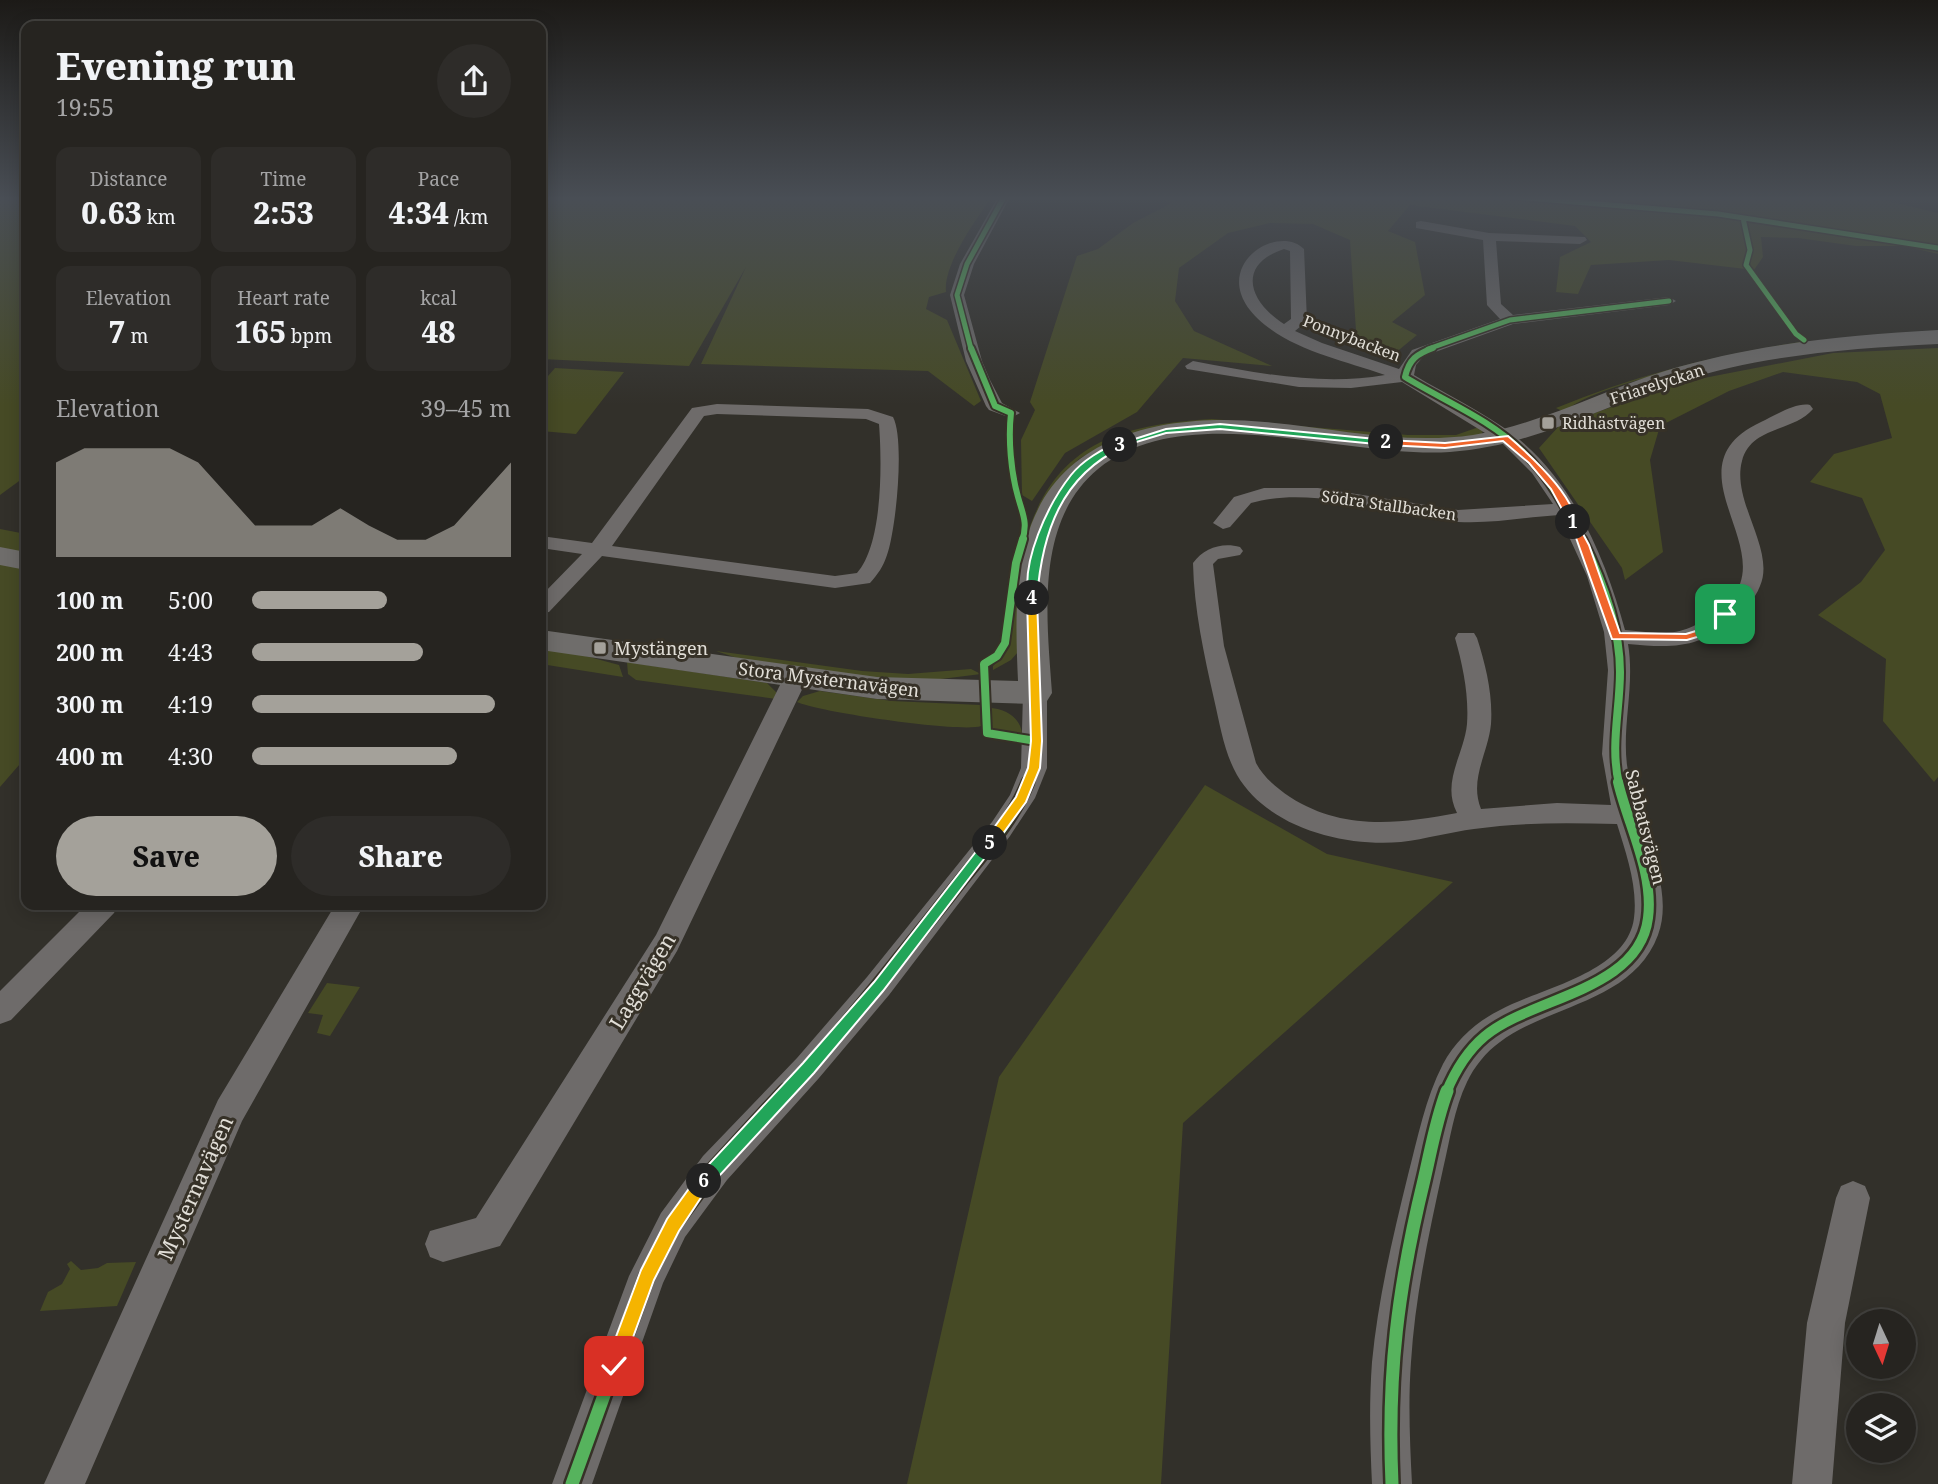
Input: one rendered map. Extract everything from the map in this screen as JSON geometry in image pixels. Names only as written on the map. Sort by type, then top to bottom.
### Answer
[{"type":"street","points":[[966,266],[957,295],[974,361],[995,406],[1011,413]]},
{"type":"street","name":"Ponnybacken","points":[[1249,266],[1245,273],[1245,286],[1256,310],[1270,323],[1307,343],[1405,377]]},
{"type":"street","name":"Ponnybacken","points":[[1286,330],[1299,321],[1298,266]]},
{"type":"street","points":[[1491,266],[1494,305],[1510,320]]},
{"type":"street","points":[[1405,377],[1408,364],[1418,353],[1510,320],[1669,300]]},
{"type":"street","name":"Friarelyckan","points":[[1035,693],[1032,590],[1042,537],[1052,511],[1070,481],[1104,453],[1157,433],[1208,427],[1409,444],[1456,444],[1505,438],[1640,386],[1691,372],[1817,347],[1938,337]]},
{"type":"street","points":[[1193,366],[1271,381],[1309,384],[1378,382],[1405,377],[1505,438]]},
{"type":"street","points":[[546,543],[597,550],[835,582],[863,579],[874,567],[883,528],[888,488],[887,421],[868,414],[723,409],[698,412],[597,550],[546,602]]},
{"type":"street","points":[[1616,636],[1664,639],[1703,632],[1746,593],[1752,580],[1752,561],[1729,468],[1739,446],[1755,432],[1804,410]]},
{"type":"street","name":"Sabbatsvägen","points":[[1392,1484],[1392,1348],[1412,1229],[1441,1109],[1451,1081],[1468,1054],[1487,1033],[1512,1016],[1595,983],[1615,969],[1632,953],[1644,935],[1649,902],[1614,766],[1620,665],[1616,636],[1585,545],[1566,509],[1542,473],[1521,450],[1505,438]]},
{"type":"street","name":"Södra Stallbacken","points":[[1223,523],[1244,499],[1273,493],[1314,494],[1456,516],[1492,516],[1566,509]]},
{"type":"street","points":[[1233,551],[1212,554],[1203,563],[1203,585],[1220,676],[1244,764],[1256,783],[1279,803],[1332,829],[1369,834],[1410,832],[1474,819],[1556,813],[1626,816]]},
{"type":"street","points":[[0,556],[21,560]]},
{"type":"street","points":[[1466,638],[1479,702],[1477,736],[1461,787],[1474,819]]},
{"type":"street","name":"Stora Mysternavägen","points":[[546,641],[877,688],[1035,693]]},
{"type":"street","name":"Laggvägen","points":[[443,1244],[487,1233],[667,943],[796,677]]},
{"type":"street","points":[[572,1484],[647,1276],[673,1225],[715,1168],[808,1068],[878,986],[1001,829],[1021,799],[1034,768],[1037,741],[1035,693]]},
{"type":"street","points":[[0,1012],[99,910]]},
{"type":"street","name":"Mysternavägen","points":[[64,1484],[230,1111],[347,910]]},
{"type":"street","points":[[1812,1484],[1826,1323],[1853,1198]]},
{"type":"green space","points":[[0,266],[21,266],[21,480],[0,495]]},
{"type":"green space","points":[[546,266],[951,266],[946,281],[946,292],[929,297],[926,309],[947,320],[981,401],[974,406],[928,371],[701,364],[746,267],[689,366],[546,359]]},
{"type":"green space","points":[[1074,266],[1181,266],[1175,301],[1194,331],[1272,366],[1183,358],[1137,412],[1065,453],[1032,501],[1022,495],[1021,440],[1035,410],[1030,402]]},
{"type":"green space","points":[[1352,266],[1420,266],[1425,295],[1392,322],[1417,335],[1388,359],[1357,346]]},
{"type":"green space","points":[[1559,266],[1590,266],[1578,294],[1556,292]]},
{"type":"green space","points":[[1722,266],[1757,266],[1754,270]]},
{"type":"green space","points":[[1800,342],[1806,344],[1643,379],[1583,400],[1564,412],[1556,408],[1586,396],[1676,367]]},
{"type":"green space","points":[[1938,348],[1938,777],[1934,782],[1883,721],[1886,659],[1818,615],[1861,582],[1885,550],[1862,498],[1810,482],[1834,454],[1892,438],[1880,394],[1857,382],[1783,372],[1729,391],[1660,426],[1650,460],[1663,552],[1625,580],[1622,568],[1539,448],[1559,426],[1678,383],[1833,353]]},
{"type":"green space","points":[[555,368],[624,372],[576,434],[546,431],[546,378]]},
{"type":"green space","points":[[1212,419],[1408,435],[1456,435],[1479,427],[1483,431],[1481,435],[1430,440],[1160,427],[1108,442],[1079,459],[1069,470],[1018,652],[1011,660],[993,670],[1010,641],[1019,569],[1036,511],[1052,484],[1071,462],[1093,446],[1118,435],[1146,427]]},
{"type":"green space","points":[[0,529],[21,533],[21,763],[0,787]]},
{"type":"green space","points":[[560,649],[619,665],[623,677],[546,665],[546,651]]},
{"type":"green space","points":[[716,651],[862,671],[908,674],[971,669],[981,674],[933,680],[883,680],[740,659]]},
{"type":"green space","points":[[627,662],[767,683],[776,692],[776,699],[636,680],[628,674]]},
{"type":"green space","points":[[820,691],[892,701],[980,705],[981,726],[947,727],[890,720],[832,711],[797,702],[803,696]]},
{"type":"green space","points":[[991,708],[1011,715],[1018,722],[1022,733],[1003,733],[992,729]]},
{"type":"green space","points":[[1205,785],[1327,854],[1453,882],[1183,1123],[1161,1484],[907,1484],[999,1077]]},
{"type":"green space","points":[[327,983],[360,987],[330,1036],[317,1033],[323,1015],[308,1013]]},
{"type":"green space","points":[[71,1261],[81,1270],[98,1268],[107,1263],[136,1262],[117,1306],[40,1311],[48,1292],[62,1284],[70,1269],[67,1264]]},
{"type":"cycle path","points":[[572,1484],[647,1276],[673,1225],[715,1168],[808,1068],[878,986],[1001,829],[1022,798],[1034,768],[1036,741],[987,733],[984,664],[997,656],[1005,643],[1016,563],[1026,529],[1026,517],[1018,497],[1009,429],[1011,413],[995,406],[982,380],[974,361],[957,295],[966,266]]},
{"type":"cycle path","points":[[1747,266],[1796,334],[1804,340]]},
{"type":"cycle path","points":[[1392,1484],[1390,1379],[1399,1302],[1434,1137],[1451,1082],[1468,1054],[1491,1031],[1510,1019],[1597,982],[1616,970],[1632,955],[1644,935],[1648,918],[1645,876],[1615,768],[1619,656],[1608,604],[1598,576],[1571,518],[1539,469],[1509,440],[1480,420],[1405,377],[1408,364],[1418,353],[1510,320],[1669,301]]},
{"type":"place","name":"Ridhästvägen","points":[[1548,423]]},
{"type":"place","name":"Mystängen","points":[[600,648]]},
{"type":"route","points":[[614,1366],[647,1276],[673,1225],[694,1194],[878,986],[1001,829],[1021,799],[1034,768],[1037,741],[1032,590],[1042,537],[1052,511],[1070,481],[1104,453],[1149,435],[1208,427],[1409,444],[1479,443],[1505,438],[1532,461],[1555,489],[1585,545],[1616,636],[1664,639],[1687,637],[1703,632],[1725,614]]}]
